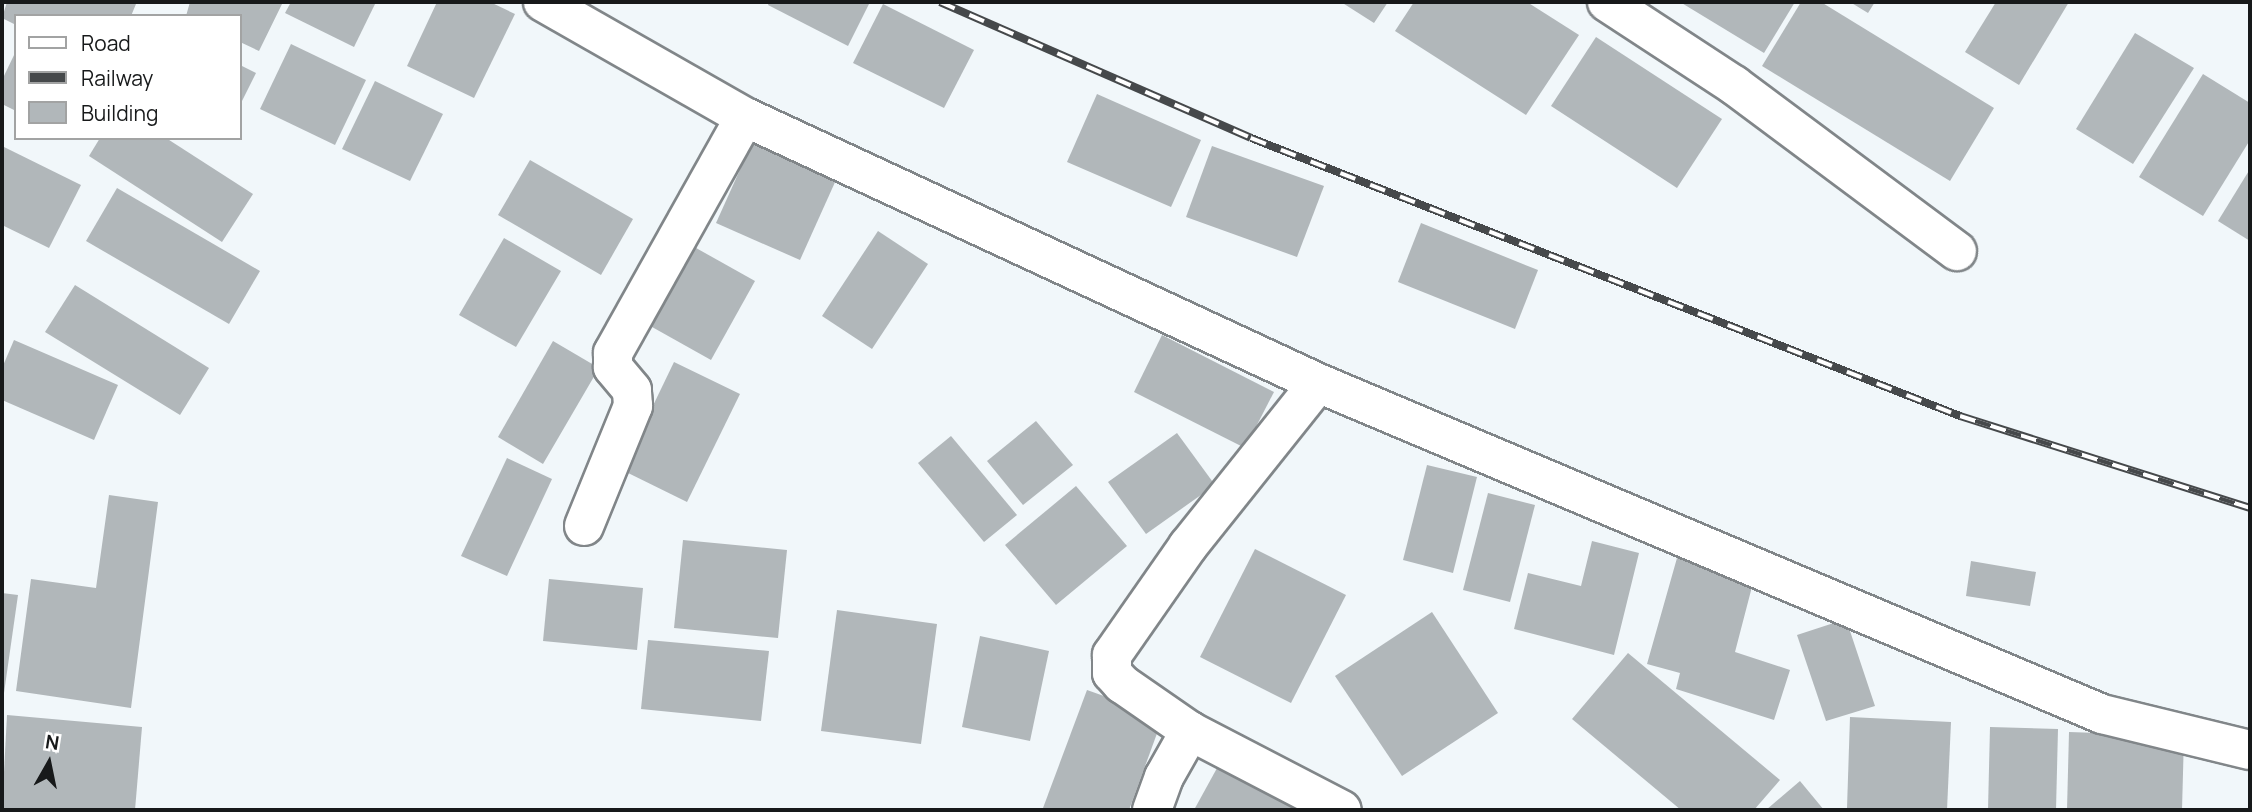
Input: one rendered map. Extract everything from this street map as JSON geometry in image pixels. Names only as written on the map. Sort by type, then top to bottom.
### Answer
[{"type":"street","points":[[543,2],[745,117],[1318,383],[2102,714],[2250,750]]},
{"type":"street","points":[[1607,2],[1734,85],[1957,251]]},
{"type":"street","points":[[584,526],[633,406],[632,390],[613,367],[613,353],[745,117]]},
{"type":"street","points":[[1318,383],[1276,440],[1188,546],[1112,655],[1112,673],[1140,699],[1190,731],[1342,810]]},
{"type":"street","points":[[1152,810],[1164,777],[1190,731]]},
{"type":"building","points":[[7,2],[136,4],[132,14],[14,14],[14,24],[2,18]]},
{"type":"building","points":[[190,2],[283,2],[259,51],[242,43],[242,14],[187,14]]},
{"type":"building","points":[[291,2],[376,2],[354,47],[285,13]]},
{"type":"building","points":[[437,2],[490,2],[515,14],[474,98],[407,66]]},
{"type":"building","points":[[769,2],[870,2],[848,46],[768,5]]},
{"type":"building","points":[[1341,2],[1388,2],[1374,23]]},
{"type":"building","points":[[1414,2],[1527,2],[1579,35],[1526,115],[1395,31]]},
{"type":"building","points":[[1680,2],[1795,2],[1764,53]]},
{"type":"building","points":[[1801,2],[1821,2],[1994,108],[1950,181],[1762,66]]},
{"type":"building","points":[[1850,2],[1875,2],[1868,13]]},
{"type":"building","points":[[1996,2],[2069,2],[2019,85],[1965,52]]},
{"type":"building","points":[[883,4],[974,50],[944,108],[853,63]]},
{"type":"building","points":[[2135,33],[2194,68],[2133,164],[2076,129]]},
{"type":"building","points":[[1596,37],[1722,119],[1677,188],[1551,106]]},
{"type":"building","points":[[291,44],[366,80],[335,145],[260,109]]},
{"type":"building","points":[[14,55],[14,110],[2,104],[2,80]]},
{"type":"building","points":[[242,66],[256,73],[242,101]]},
{"type":"building","points":[[2203,74],[2250,103],[2250,140],[2203,216],[2139,177]]},
{"type":"building","points":[[375,81],[443,114],[410,181],[342,149]]},
{"type":"building","points":[[1097,94],[1201,140],[1171,207],[1067,162]]},
{"type":"building","points":[[99,140],[169,140],[253,194],[222,242],[89,156]]},
{"type":"building","points":[[752,143],[836,180],[800,260],[716,223]]},
{"type":"building","points":[[2,146],[81,185],[49,248],[2,225]]},
{"type":"building","points":[[1212,146],[1324,186],[1297,257],[1186,217]]},
{"type":"building","points":[[530,160],[633,219],[601,275],[498,215]]},
{"type":"building","points":[[2250,169],[2250,241],[2218,221]]},
{"type":"building","points":[[117,188],[260,271],[229,324],[86,241]]},
{"type":"building","points":[[1421,223],[1538,270],[1515,329],[1398,282]]},
{"type":"building","points":[[878,231],[928,264],[872,349],[822,316]]},
{"type":"building","points":[[504,238],[561,271],[516,347],[459,315]]},
{"type":"building","points":[[680,239],[755,281],[711,360],[636,318]]},
{"type":"building","points":[[75,285],[209,368],[180,415],[45,332]]},
{"type":"building","points":[[1162,335],[1274,392],[1245,448],[1134,392]]},
{"type":"building","points":[[14,340],[118,385],[94,440],[2,400],[2,368]]},
{"type":"building","points":[[553,341],[599,368],[543,464],[498,437]]},
{"type":"building","points":[[674,362],[740,394],[687,502],[622,470]]},
{"type":"building","points":[[1036,421],[1073,465],[1023,505],[987,461]]},
{"type":"building","points":[[1177,433],[1215,485],[1146,534],[1108,482]]},
{"type":"building","points":[[951,436],[1017,515],[984,542],[918,463]]},
{"type":"building","points":[[507,458],[552,479],[507,576],[461,556]]},
{"type":"building","points":[[1427,465],[1477,477],[1453,573],[1403,560]]},
{"type":"building","points":[[1076,486],[1127,546],[1056,605],[1005,545]]},
{"type":"building","points":[[1488,493],[1535,505],[1510,602],[1463,590]]},
{"type":"building","points":[[109,495],[158,502],[131,708],[16,691],[31,579],[96,588]]},
{"type":"building","points":[[683,540],[787,550],[778,638],[674,628]]},
{"type":"building","points":[[1592,541],[1639,553],[1614,655],[1514,629],[1528,573],[1581,586]]},
{"type":"building","points":[[1255,549],[1346,595],[1291,703],[1200,657]]},
{"type":"building","points":[[1677,558],[1754,579],[1735,652],[1790,670],[1774,720],[1676,689],[1680,673],[1647,664]]},
{"type":"building","points":[[1971,561],[2036,572],[2030,606],[1966,596]]},
{"type":"building","points":[[549,579],[643,588],[637,650],[543,641]]},
{"type":"building","points":[[2,593],[18,595],[4,693],[2,693]]},
{"type":"building","points":[[837,610],[937,624],[921,744],[821,731]]},
{"type":"building","points":[[1432,612],[1498,713],[1402,776],[1335,676]]},
{"type":"building","points":[[1846,619],[1875,706],[1826,721],[1797,635]]},
{"type":"building","points":[[980,636],[1049,651],[1030,741],[962,727]]},
{"type":"building","points":[[648,640],[769,651],[761,721],[641,709]]},
{"type":"building","points":[[1628,653],[1780,780],[1754,810],[1681,810],[1572,719]]},
{"type":"building","points":[[1087,690],[1163,717],[1129,810],[1043,808]]},
{"type":"building","points":[[7,715],[142,727],[135,810],[2,810]]},
{"type":"building","points":[[1850,717],[1951,722],[1947,810],[1847,808]]},
{"type":"building","points":[[1990,727],[2058,729],[2056,810],[1988,810]]},
{"type":"building","points":[[2069,732],[2184,736],[2182,810],[2067,810]]},
{"type":"building","points":[[1222,759],[1319,810],[1194,810]]},
{"type":"building","points":[[1800,781],[1824,810],[1766,810]]},
{"type":"railway","points":[[940,2],[1251,138],[1960,416],[2250,508]]}]
